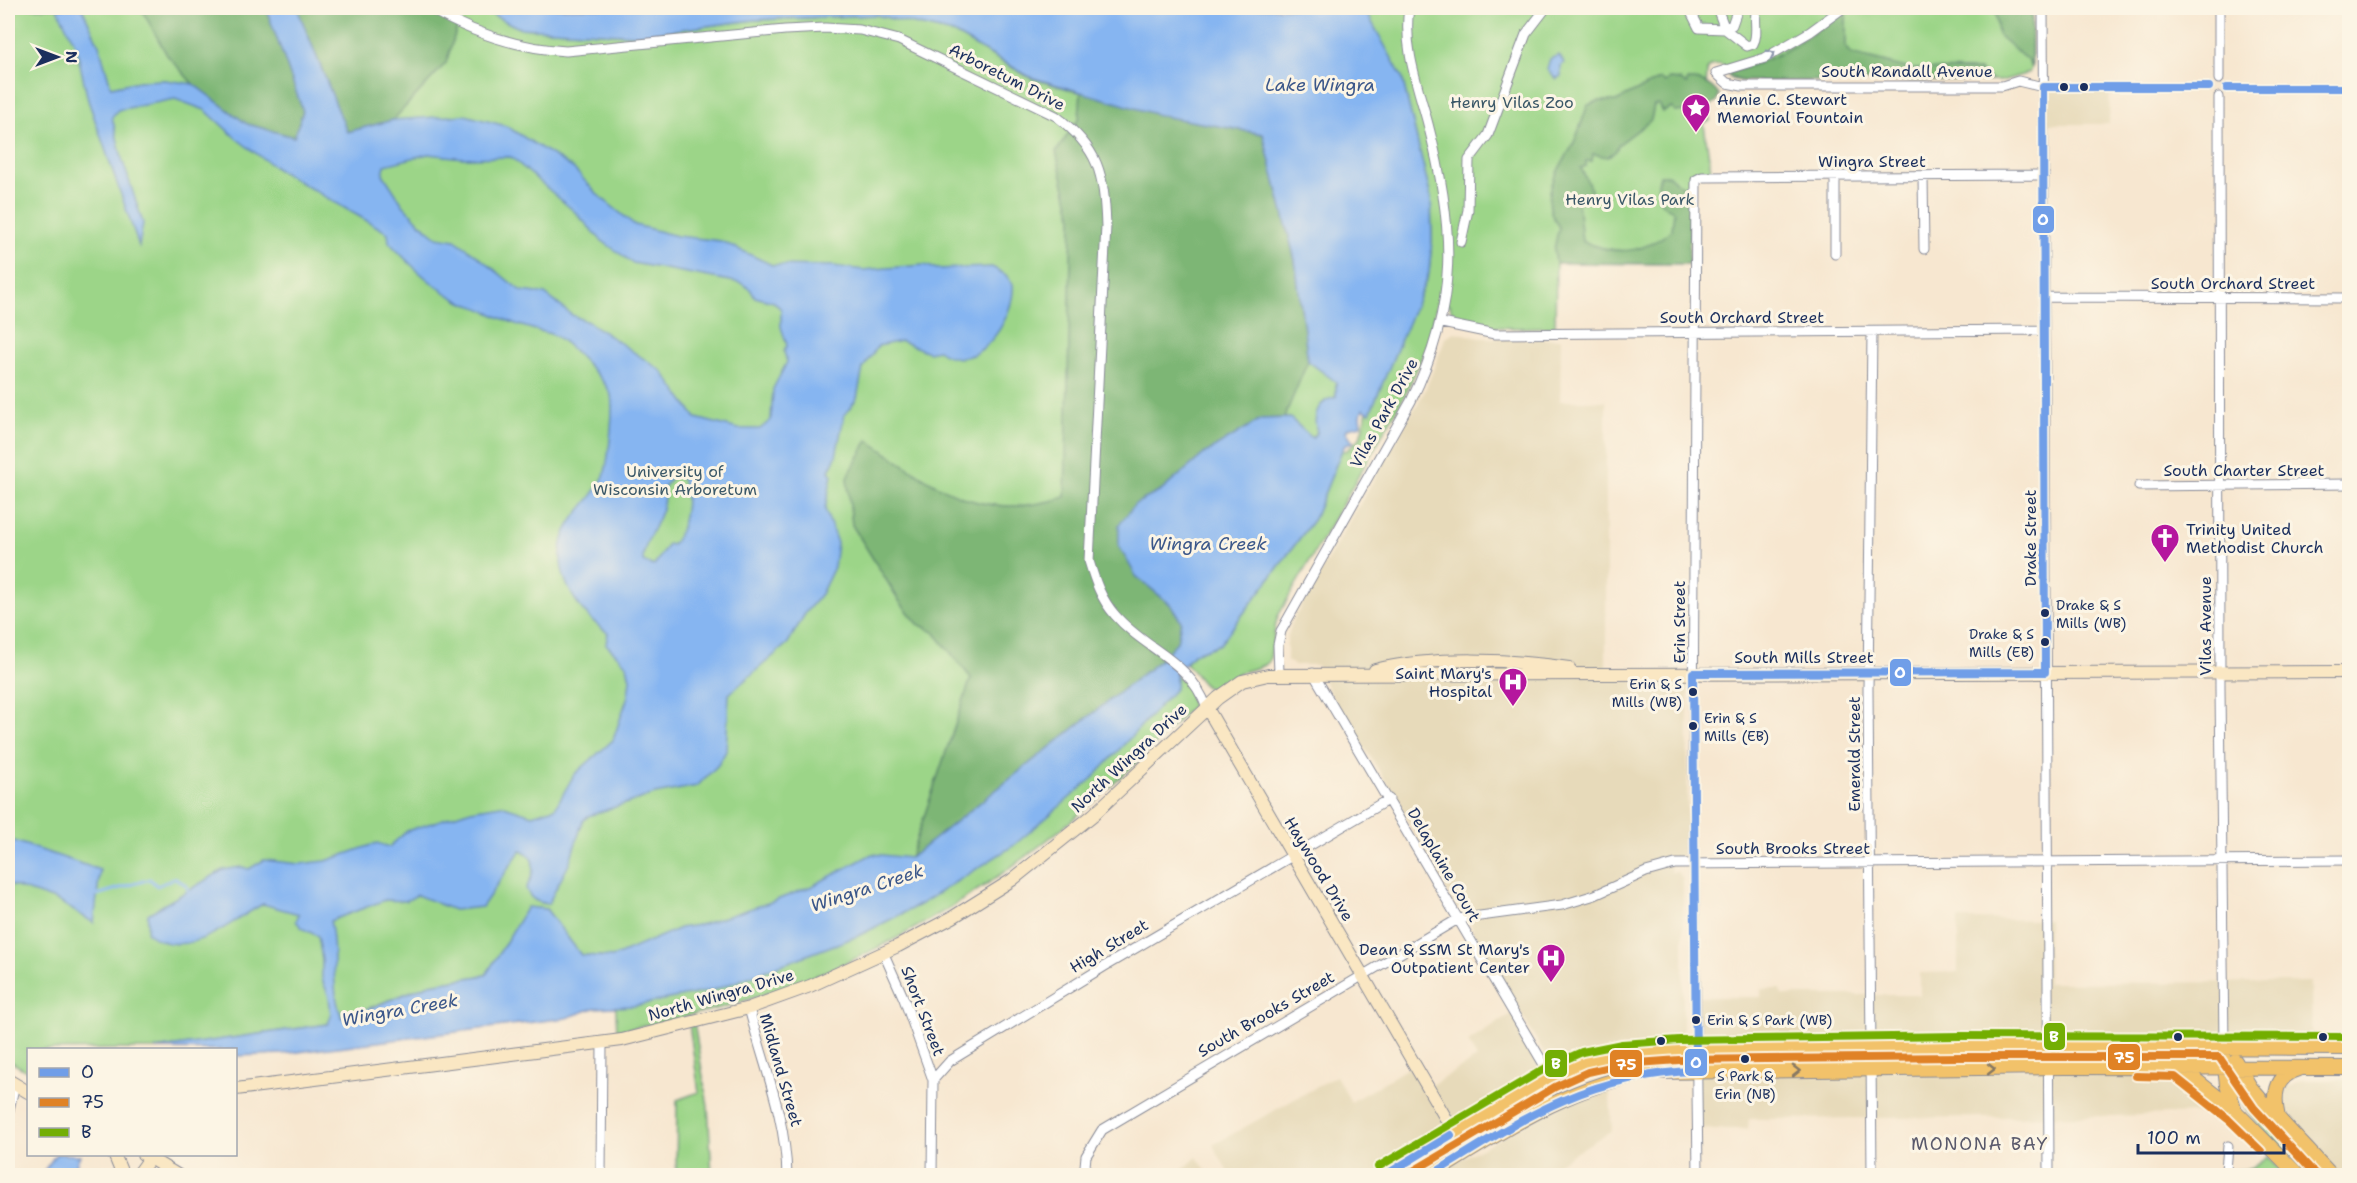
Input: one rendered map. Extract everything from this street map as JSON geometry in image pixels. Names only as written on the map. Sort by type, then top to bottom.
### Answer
[{"type":"main road","points":[[2224,1047],[2224,1066],[2235,1111]]},
{"type":"main road","points":[[2224,1047],[2240,1066],[2250,1087],[2332,1176]]},
{"type":"main road","points":[[1383,1176],[1550,1078],[1585,1062],[1623,1054],[1696,1050],[1871,1048],[2349,1048]]},
{"type":"main road","points":[[1429,1176],[1544,1107],[1593,1085],[1623,1076],[1696,1071],[2224,1066],[2349,1068]]},
{"type":"main road","points":[[2179,1067],[2235,1111],[2299,1176]]},
{"type":"main road","points":[[2279,1120],[2274,1098],[2279,1082],[2293,1071],[2306,1067]]},
{"type":"street","name":"Arboretum Drive","points":[[429,8],[454,22],[494,39],[533,49],[566,51],[785,30],[825,28],[860,30],[899,40],[1056,116],[1079,134],[1095,159],[1105,192],[1106,226],[1089,561],[1099,592],[1114,615],[1132,632],[1185,670],[1202,694]]},
{"type":"street","name":"Vilas Park Drive","points":[[1279,673],[1278,645],[1281,631],[1411,401],[1427,369],[1442,324],[1448,258],[1446,214],[1439,170],[1409,53],[1409,8]]},
{"type":"street","points":[[1461,242],[1468,210],[1469,160],[1488,135],[1526,34],[1546,8]]},
{"type":"street","points":[[1689,8],[1699,28],[1725,29],[1732,24],[1738,8]]},
{"type":"street","points":[[1718,8],[1725,29],[1744,45],[1753,44],[1756,38],[1754,24],[1757,8]]},
{"type":"street","name":"South Randall Avenue","points":[[1843,8],[1810,32],[1765,58],[1716,73],[1727,83],[1742,86],[2002,86],[2018,81],[2043,87],[2209,87]]},
{"type":"street","name":"Drake Street","points":[[2043,8],[2049,1176]]},
{"type":"street","points":[[2218,79],[2219,8]]},
{"type":"street","points":[[2218,79],[2226,82],[2227,88],[2226,93],[2218,97],[2213,95],[2209,87],[2211,82],[2218,79]]},
{"type":"street","points":[[2227,88],[2349,88]]},
{"type":"street","name":"Vilas Avenue","points":[[2218,97],[2224,1047]]},
{"type":"street","name":"Wingra Street","points":[[1699,177],[2045,175]]},
{"type":"street","points":[[1835,176],[1835,254]]},
{"type":"street","points":[[1923,176],[1924,249]]},
{"type":"street","name":"Erin Street","points":[[1698,1176],[1693,673],[1696,182],[1699,177]]},
{"type":"street","name":"South Orchard Street","points":[[2044,297],[2349,298]]},
{"type":"street","name":"South Orchard Street","points":[[1442,324],[1495,334],[2044,330]]},
{"type":"street","name":"Emerald Street","points":[[1872,332],[1869,674],[1872,1176]]},
{"type":"street","name":"South Charter Street","points":[[2139,486],[2349,484]]},
{"type":"street","name":"South Mills Street","points":[[1229,690],[1242,681],[1279,673],[1366,672],[1398,665],[1450,662],[1549,666],[1582,672],[1869,674],[2349,672]]},
{"type":"street","name":"Delaplaine Court","points":[[1313,673],[1389,799],[1550,1078]]},
{"type":"street","name":"North Wingra Drive","points":[[237,1089],[603,1043],[674,1028],[749,1008],[810,986],[884,954],[953,917],[1041,858],[1093,814],[1229,690]]},
{"type":"street","name":"Haywood Drive","points":[[1202,694],[1207,708],[1292,856],[1466,1153]]},
{"type":"street","name":"High Street","points":[[933,1080],[966,1049],[1389,799]]},
{"type":"street","name":"South Brooks Street","points":[[1084,1176],[1086,1156],[1102,1130],[1458,919],[1553,907],[1595,895],[1646,872],[1675,864],[2349,860]]},
{"type":"street","name":"Short Street","points":[[884,954],[904,999],[933,1080]]},
{"type":"street","name":"Midland Street","points":[[749,1008],[785,1137],[787,1176]]},
{"type":"street","points":[[601,1176],[603,1043]]},
{"type":"street","points":[[1544,1107],[1550,1078]]},
{"type":"street","points":[[932,1176],[933,1080]]},
{"type":"street","points":[[8,1114],[11,1082],[27,1091]]},
{"type":"street","points":[[2223,1176],[2226,1170],[2228,1146]]},
{"type":"street","points":[[114,1156],[123,1176]]},
{"type":"street","points":[[137,1176],[148,1156],[179,1176]]},
{"type":"shaded area","points":[[2043,87],[2110,88],[2109,124],[2044,124]]},
{"type":"shaded area","name":"Saint Mary's Hospital","points":[[1454,332],[1482,338],[1561,339],[1560,401],[1606,401],[1606,681],[1678,681],[1685,683],[1688,689],[1687,849],[1684,856],[1670,859],[1671,872],[1678,872],[1683,879],[1683,1032],[1681,1040],[1606,1050],[1559,1065],[1548,1059],[1474,935],[1468,912],[1457,908],[1389,786],[1332,697],[1317,665],[1295,665],[1287,661],[1287,639],[1292,622],[1425,391],[1446,337]]},
{"type":"shaded area","points":[[1958,919],[2048,920],[2048,983],[2311,982],[2312,1049],[1696,1051],[1696,997],[1761,997],[1761,989],[1781,989],[1782,995],[1920,995],[1920,973],[1958,972]]},
{"type":"shaded area","points":[[1513,1013],[1550,1078],[1383,1175],[1226,1175],[1229,1173],[1213,1145],[1336,1076],[1351,1102],[1413,1065],[1427,1088],[1477,1058],[1468,1042]]},
{"type":"shaded area","points":[[2179,1067],[2219,1099],[2222,1112],[2115,1116],[1749,1119],[1748,1129],[1697,1129],[1696,1071]]},
{"type":"shaded area","points":[[1609,1080],[1612,1130],[1539,1175],[1429,1176]]},
{"type":"shaded area","points":[[2302,1080],[2349,1080],[2349,1175],[2332,1175],[2279,1120],[2278,1085],[2289,1086]]},
{"type":"shaded area","points":[[1197,1157],[1209,1175],[1177,1175]]},
{"type":"green space","name":"University of Wisconsin Arboretum","points":[[8,8],[479,8],[519,28],[636,35],[754,20],[876,15],[953,33],[1030,78],[1162,116],[1336,382],[1336,397],[1324,402],[1318,410],[1317,432],[1312,438],[1290,418],[1159,661],[1187,684],[1192,706],[1093,802],[1040,846],[984,886],[926,922],[866,954],[803,981],[737,1003],[617,1031],[613,957],[581,955],[546,909],[486,975],[430,984],[328,1024],[162,1048],[27,1048],[27,1071],[8,1060]]},
{"type":"green space","points":[[141,8],[266,8],[303,111],[294,137],[247,124],[193,84],[167,55]]},
{"type":"green space","points":[[297,8],[463,8],[446,63],[393,120],[347,132]]},
{"type":"green space","points":[[1364,8],[2032,8],[2032,66],[2029,73],[2001,81],[1742,81],[1731,79],[1721,64],[1710,66],[1707,71],[1704,125],[1711,170],[1697,170],[1691,176],[1689,264],[1556,263],[1555,327],[1512,328],[1478,325],[1464,321],[1454,314],[1450,305],[1437,303],[1428,343],[1405,395],[1278,616],[1269,661],[1259,667],[1239,673],[1222,685],[1211,689],[1204,685],[1186,663],[1193,654],[1220,644],[1314,519],[1342,450],[1346,451],[1360,438],[1367,411],[1370,412],[1429,273],[1432,240],[1431,198],[1402,78]]},
{"type":"green space","points":[[1990,8],[2032,8],[2031,69],[2029,62],[1998,35],[1996,15]]},
{"type":"green space","points":[[1846,11],[1846,48],[1851,54],[1910,69],[1979,70],[1992,81],[1742,81],[1729,77],[1728,73],[1746,68],[1790,48]]},
{"type":"green space","points":[[1660,79],[1665,82],[1669,79],[1681,80],[1686,84],[1688,80],[1697,80],[1713,88],[1719,95],[1717,101],[1711,105],[1710,121],[1696,125],[1694,116],[1696,110],[1675,112],[1672,108],[1663,112],[1659,104],[1654,105],[1651,120],[1618,145],[1616,151],[1607,157],[1593,154],[1592,161],[1586,161],[1586,166],[1581,168],[1591,189],[1589,200],[1578,202],[1582,241],[1607,249],[1629,250],[1650,244],[1672,230],[1674,211],[1664,206],[1658,192],[1660,175],[1669,175],[1680,185],[1690,189],[1689,264],[1556,263],[1554,249],[1559,227],[1550,207],[1551,187],[1575,139],[1588,105],[1599,101],[1616,101]]},
{"type":"green space","points":[[1081,91],[1162,116],[1263,134],[1295,260],[1308,361],[1284,418],[1261,419],[1204,454],[1161,491],[1135,504],[1136,576],[1171,605],[1181,621],[1177,642],[1159,661],[910,858],[971,678],[934,632],[918,624],[900,602],[852,525],[847,478],[868,440],[938,486],[983,503],[1008,506],[1035,504],[1065,497],[1072,217],[1056,152],[1079,118]]},
{"type":"green space","points":[[694,1023],[708,1106],[712,1175],[676,1176],[677,1100],[699,1092],[689,1024]]},
{"type":"green space","points":[[2234,1085],[2238,1085],[2252,1104],[2320,1175],[2309,1175],[2250,1115]]},
{"type":"green space","points":[[2268,1157],[2286,1175],[2230,1175],[2231,1171],[2250,1169]]},
{"type":"water","points":[[57,8],[82,8],[99,45],[111,87],[139,81],[165,80],[193,84],[247,124],[294,137],[303,111],[266,8],[297,8],[347,132],[393,120],[465,115],[506,126],[573,168],[598,195],[635,225],[677,236],[721,241],[772,265],[833,266],[863,270],[924,265],[937,269],[992,267],[1006,275],[1013,285],[1012,299],[1000,328],[979,351],[966,357],[952,357],[938,350],[928,352],[901,341],[878,346],[863,368],[857,398],[844,416],[836,456],[829,471],[832,475],[825,509],[837,543],[834,567],[821,594],[806,612],[788,643],[729,694],[726,751],[718,765],[697,786],[655,794],[588,816],[583,821],[569,864],[548,904],[534,900],[528,892],[526,888],[533,872],[533,866],[530,857],[520,851],[482,907],[454,910],[417,895],[406,901],[385,900],[330,921],[336,997],[343,1019],[430,984],[486,975],[527,907],[546,909],[581,955],[613,957],[680,928],[703,924],[812,886],[872,854],[910,858],[1159,661],[1177,642],[1181,621],[1171,605],[1136,576],[1119,546],[1119,525],[1135,504],[1161,491],[1204,454],[1261,419],[1290,418],[1312,438],[1317,432],[1315,420],[1318,410],[1325,402],[1336,397],[1336,382],[1308,361],[1295,260],[1263,134],[1162,116],[1030,77],[953,33],[876,15],[754,20],[636,35],[519,28],[479,8],[1364,8],[1402,77],[1431,198],[1432,240],[1429,273],[1370,413],[1363,409],[1360,415],[1361,425],[1348,428],[1346,431],[1353,442],[1346,444],[1342,450],[1314,519],[1220,644],[1193,654],[1176,674],[1176,688],[1095,776],[1013,846],[921,904],[858,936],[714,990],[634,1006],[594,1008],[566,1018],[282,1054],[237,1056],[237,1048],[162,1048],[328,1024],[331,1016],[329,997],[322,979],[318,936],[303,929],[296,921],[299,914],[263,904],[207,937],[177,944],[162,941],[147,933],[148,914],[223,870],[241,867],[249,869],[264,860],[299,864],[326,861],[377,843],[389,847],[407,831],[471,810],[501,805],[532,815],[555,808],[574,775],[613,740],[628,696],[630,679],[627,665],[606,644],[608,633],[585,612],[575,599],[562,570],[561,555],[563,539],[570,524],[597,489],[604,476],[611,435],[612,402],[608,389],[594,371],[557,337],[509,321],[461,302],[448,294],[405,259],[389,242],[388,233],[277,169],[237,139],[205,110],[175,99],[118,110],[112,117],[122,159],[143,223],[139,246],[88,100],[76,46]],"holes":[[[428,154],[463,158],[511,157],[575,212],[601,240],[633,263],[741,283],[750,289],[755,297],[774,302],[781,309],[781,327],[787,345],[784,351],[787,362],[773,389],[771,420],[760,429],[738,429],[696,418],[662,371],[590,323],[572,315],[545,294],[521,291],[455,240],[437,237],[403,205],[383,174],[385,165]],[[671,477],[681,478],[686,493],[683,522],[676,539],[672,545],[668,544],[654,566],[643,561],[644,552],[662,507],[663,489]]]},
{"type":"water","points":[[1559,55],[1564,63],[1561,66],[1561,76],[1556,79],[1547,69],[1550,59]]},
{"type":"water","points":[[8,839],[100,870],[94,923],[58,901],[8,884]]},
{"type":"water","points":[[55,1156],[80,1156],[72,1175],[41,1175]]},
{"type":"waterway","points":[[97,895],[150,879],[157,886],[175,878],[186,885],[190,895]]},
{"type":"transit line","name":"O","points":[[1430,1176],[1525,1119],[1587,1091],[1657,1074],[1696,1071],[1693,673],[2045,672],[2043,87],[2209,87]]},
{"type":"transit line","name":"O","points":[[2227,88],[2350,88]]},
{"type":"transit line","name":"B","points":[[1378,1167],[1546,1068],[1582,1052],[1622,1044],[1679,1040],[1960,1036],[2350,1037]]},
{"type":"transit line","name":"75","points":[[1405,1176],[1555,1087],[1588,1072],[1624,1064],[1679,1060],[1960,1057],[2219,1057],[2254,1108],[2317,1176]]},
{"type":"transit line","name":"75","points":[[2136,1076],[2175,1077],[2228,1119],[2261,1151]]},
{"type":"transit line","name":"O","points":[[1384,1176],[1451,1135]]},
{"type":"place","name":"Annie C. Stewart Memorial Fountain","points":[[1696,134]]},
{"type":"place","name":"Trinity United Methodist Church","points":[[2165,564]]},
{"type":"place","name":"Drake & S Mills (WB)","points":[[2045,613]]},
{"type":"place","name":"Drake & S Mills (EB)","points":[[2045,642]]},
{"type":"place","name":"Erin & S Mills (WB)","points":[[1693,692]]},
{"type":"place","name":"Saint Mary's Hospital","points":[[1513,708]]},
{"type":"place","name":"Erin & S Mills (EB)","points":[[1693,726]]},
{"type":"place","name":"Dean & SSM St Mary's Outpatient Center","points":[[1551,984]]},
{"type":"place","name":"Erin & S Park (WB)","points":[[1696,1020]]},
{"type":"place","name":"S Park & Erin (NB)","points":[[1745,1059]]},
{"type":"district","name":"MONONA BAY","points":[[1980,1144]]},
{"type":"water label","name":"Lake Wingra","points":[[1320,85]]},
{"type":"water label","name":"Wingra Creek","points":[[1208,544]]},
{"type":"water label","name":"Wingra Creek","points":[[867,888]]},
{"type":"water label","name":"Wingra Creek","points":[[400,1010]]},
{"type":"park label","name":"Henry Vilas Zoo","points":[[1512,102]]},
{"type":"park label","name":"Henry Vilas Park","points":[[1630,199]]}]
